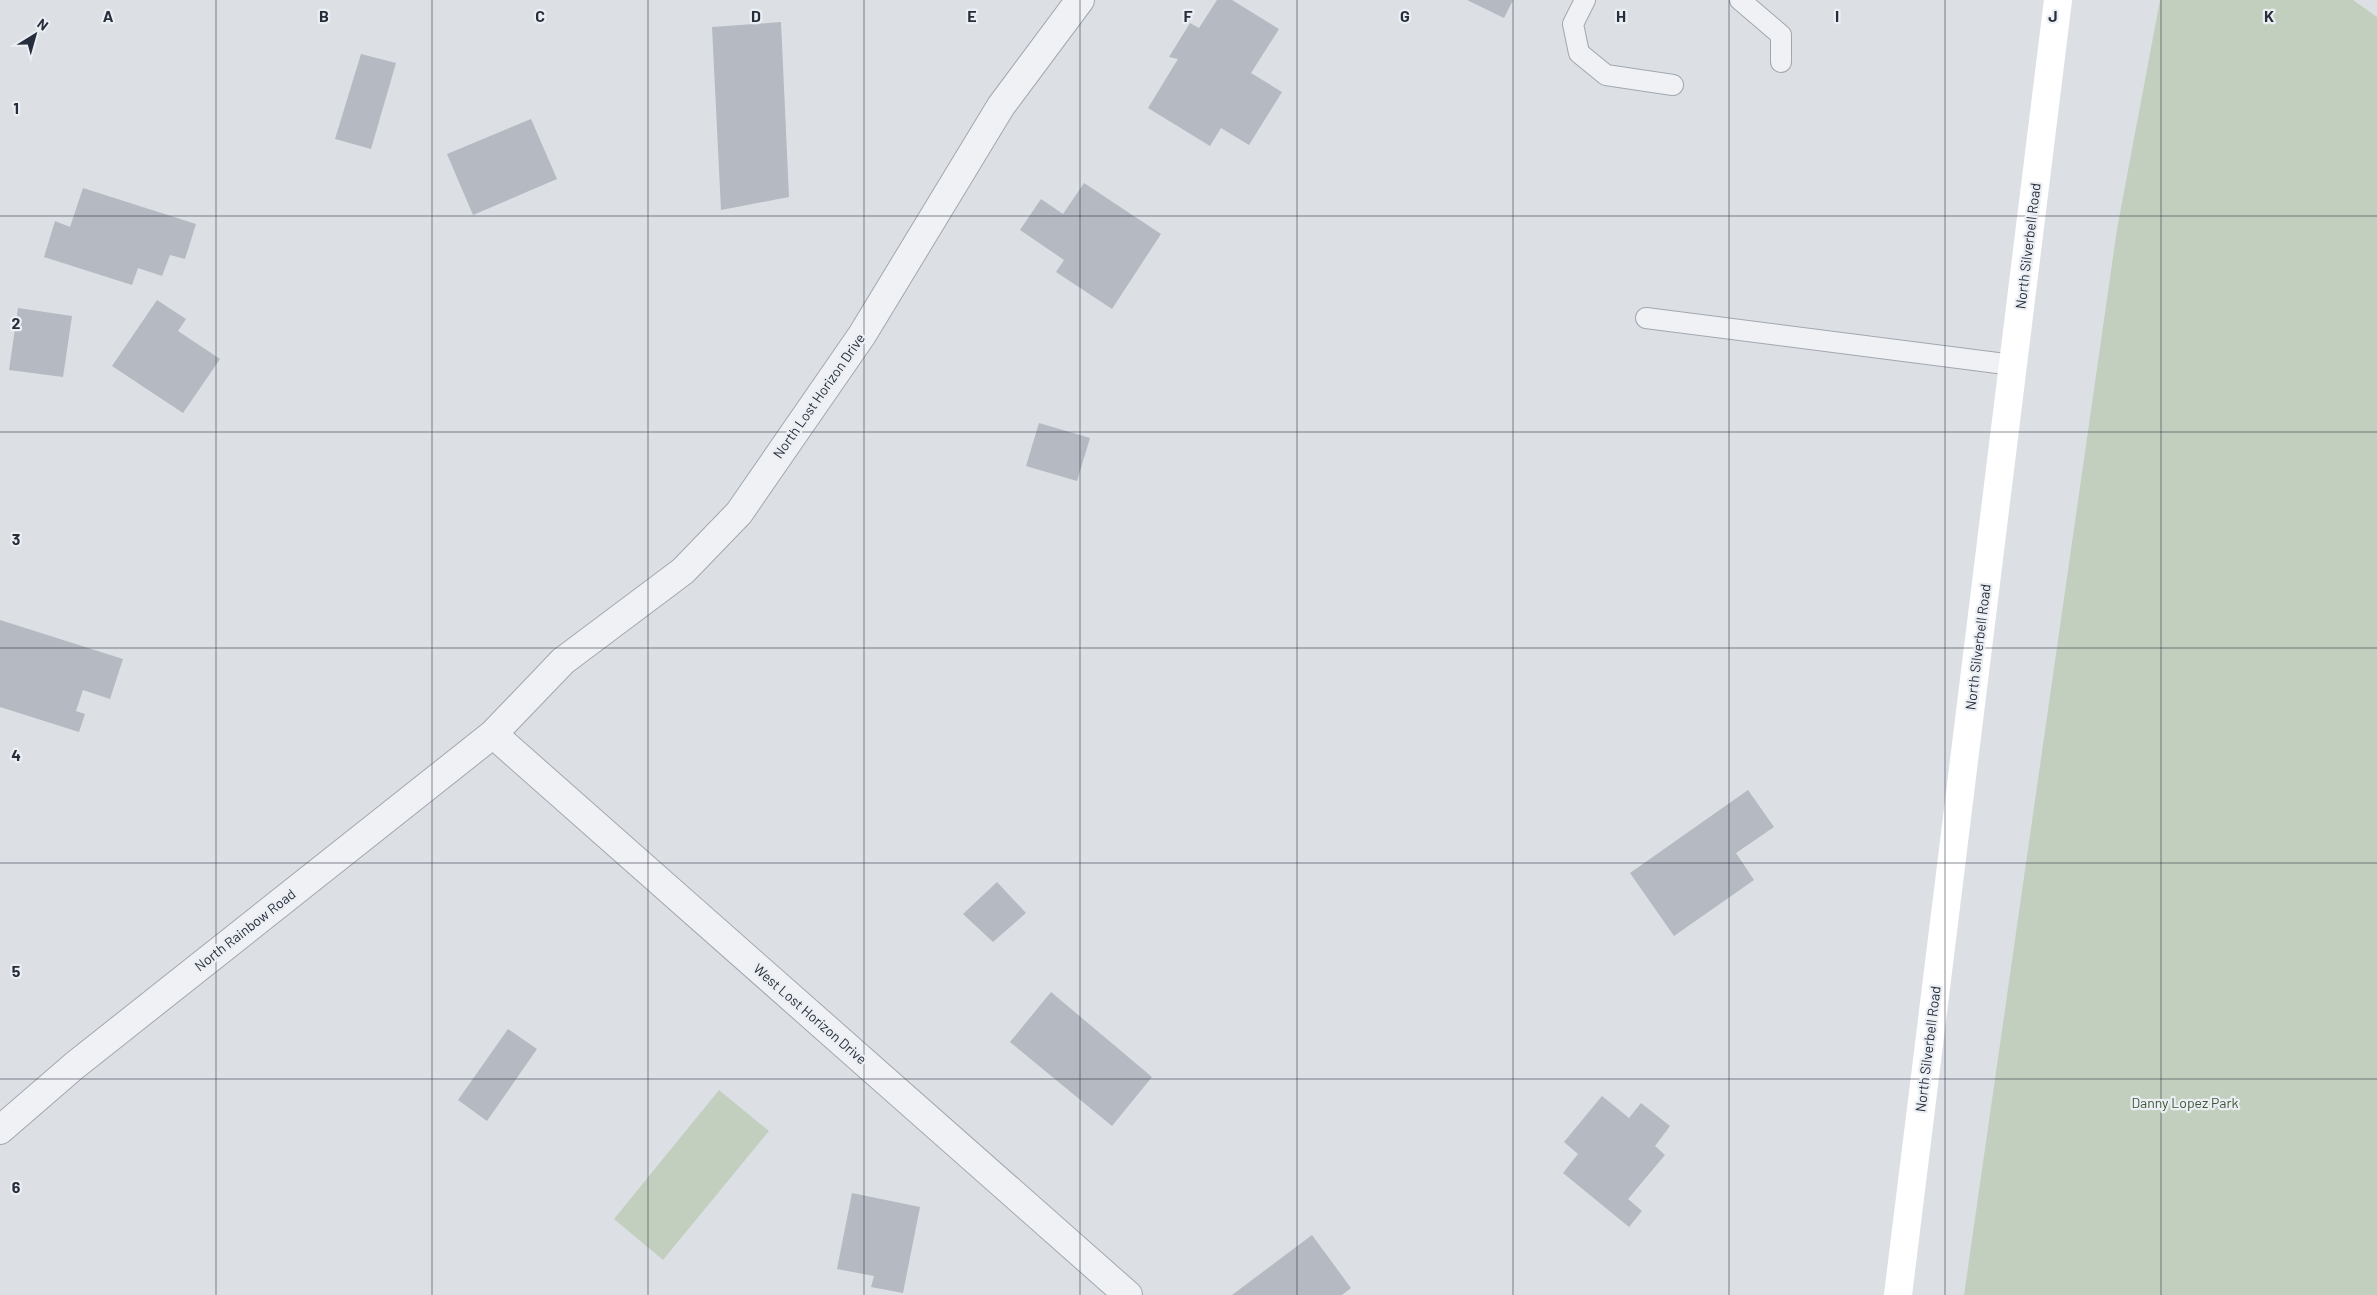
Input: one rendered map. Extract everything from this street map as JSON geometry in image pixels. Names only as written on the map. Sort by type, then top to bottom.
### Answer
[{"type":"main road","name":"North Silverbell Road","points":[[1898,1295],[2058,0]]},
{"type":"street","name":"North Lost Horizon Drive","points":[[493,734],[564,660],[683,571],[739,513],[862,335],[1001,106],[1080,0]]},
{"type":"street","name":"North Rainbow Road","points":[[0,1130],[82,1060],[493,734]]},
{"type":"street","name":"West Lost Horizon Drive","points":[[493,734],[1128,1295]]},
{"type":"lane","points":[[1585,0],[1573,24],[1579,52],[1606,75],[1673,85]]},
{"type":"lane","points":[[1740,0],[1781,35],[1781,62]]},
{"type":"lane","points":[[1646,318],[2013,365]]},
{"type":"green space","name":"Danny Lopez Park","points":[[2160,0],[2353,0],[2377,17],[2377,1295],[1964,1295],[2117,229]]},
{"type":"green space","points":[[719,1090],[769,1131],[663,1260],[614,1219]]},
{"type":"building","points":[[1217,0],[1232,0],[1279,29],[1251,73],[1282,92],[1249,145],[1221,128],[1210,146],[1148,108],[1178,59],[1169,57],[1190,23],[1199,28]]},
{"type":"building","points":[[1467,0],[1513,0],[1504,18]]},
{"type":"building","points":[[781,22],[789,197],[721,210],[712,27]]},
{"type":"building","points":[[361,54],[396,63],[371,149],[335,139]]},
{"type":"building","points":[[531,119],[557,179],[473,215],[447,154]]},
{"type":"building","points":[[1084,183],[1161,234],[1112,309],[1056,272],[1064,260],[1020,230],[1041,199],[1063,214]]},
{"type":"building","points":[[83,188],[196,224],[185,259],[170,255],[162,276],[138,268],[132,285],[44,257],[55,221],[70,227]]},
{"type":"building","points":[[157,300],[186,319],[178,331],[220,359],[183,413],[112,366]]},
{"type":"building","points":[[18,308],[72,316],[63,377],[9,370]]},
{"type":"building","points":[[1039,423],[1090,438],[1077,481],[1026,466]]},
{"type":"building","points":[[0,620],[123,659],[110,699],[83,690],[76,711],[85,714],[79,732],[0,707]]},
{"type":"building","points":[[1748,790],[1774,827],[1736,853],[1754,880],[1674,936],[1630,873]]},
{"type":"building","points":[[997,882],[1026,913],[993,942],[963,914]]},
{"type":"building","points":[[1051,992],[1152,1077],[1112,1126],[1010,1042]]},
{"type":"building","points":[[508,1029],[537,1049],[487,1121],[458,1100]]},
{"type":"building","points":[[1602,1096],[1629,1118],[1641,1103],[1670,1126],[1655,1146],[1665,1155],[1628,1199],[1642,1211],[1629,1227],[1563,1173],[1578,1154],[1564,1142]]},
{"type":"building","points":[[852,1193],[920,1207],[903,1293],[871,1287],[874,1276],[837,1269]]},
{"type":"building","points":[[1312,1235],[1351,1288],[1342,1295],[1232,1295]]}]
